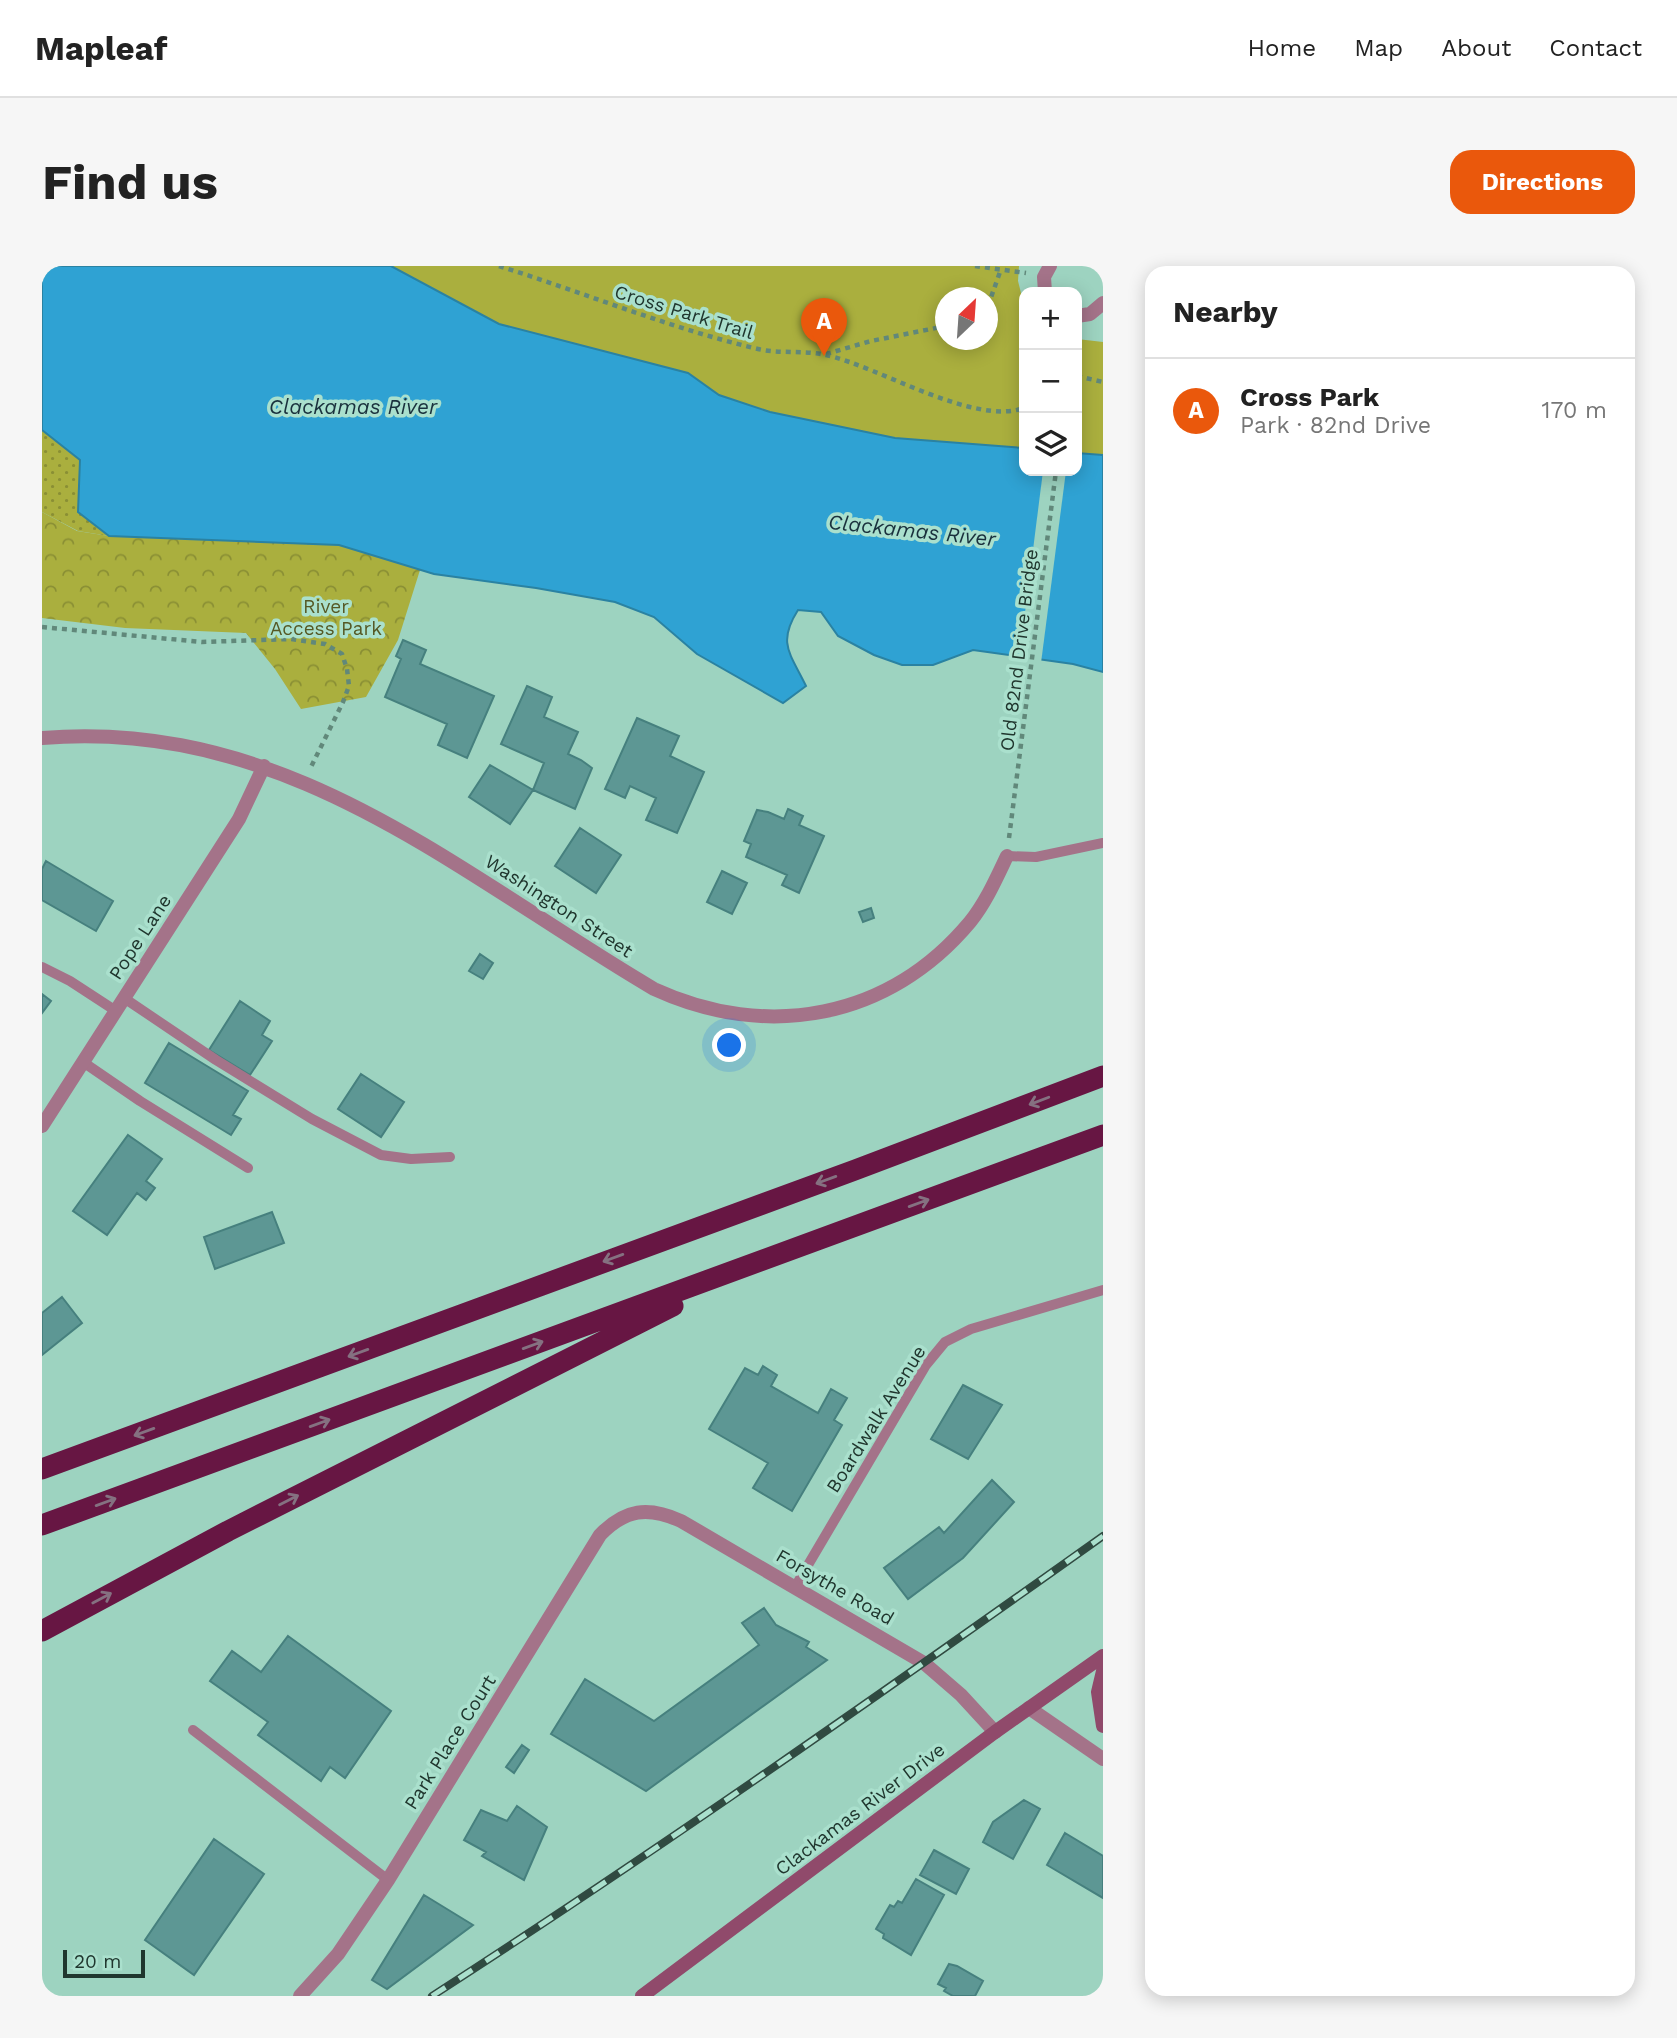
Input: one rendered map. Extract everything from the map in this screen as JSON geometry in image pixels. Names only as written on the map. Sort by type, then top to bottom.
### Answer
[{"type":"highway","points":[[42,1469],[1103,1076]]},
{"type":"highway","points":[[42,1525],[1103,1135]]},
{"type":"highway","points":[[42,1631],[228,1531],[763,1260]]},
{"type":"main road","name":"Clackamas River Drive","points":[[642,1996],[995,1732],[1103,1656]]},
{"type":"main road","points":[[1103,1671],[1098,1692],[1103,1726]]},
{"type":"street","points":[[1045,287],[1044,277],[1050,266]]},
{"type":"street","points":[[1082,315],[1090,314],[1103,303]]},
{"type":"street","name":"Washington Street","points":[[42,738],[98,736],[138,739],[208,751],[264,766],[369,813],[417,839],[654,989],[689,1004],[745,1016],[774,1017],[831,1011],[873,997],[896,985],[936,957],[971,920],[985,901],[1007,856]]},
{"type":"street","name":"Pope Lane","points":[[42,1126],[239,819],[264,766]]},
{"type":"street","name":"Forsythe Road","points":[[634,1513],[650,1511],[665,1514],[924,1663],[961,1695],[995,1732]]},
{"type":"street","name":"Park Place Court","points":[[300,1996],[338,1954],[388,1880],[600,1535],[609,1526],[634,1513]]},
{"type":"street","points":[[1029,1708],[1103,1759]]},
{"type":"lane","points":[[1007,856],[1036,857],[1103,843]]},
{"type":"lane","points":[[42,967],[70,981],[116,1011]]},
{"type":"lane","points":[[124,998],[230,1069],[312,1119],[381,1155],[411,1159],[450,1157]]},
{"type":"lane","points":[[83,1062],[248,1168]]},
{"type":"lane","name":"Boardwalk Avenue","points":[[795,1587],[926,1365],[945,1342],[971,1329],[1103,1290]]},
{"type":"lane","points":[[193,1730],[388,1880]]},
{"type":"path","name":"Cross Park Trail","points":[[499,266],[713,338],[762,350],[825,355],[971,406],[1002,412],[1019,409]]},
{"type":"path","points":[[975,266],[1001,269],[995,287]]},
{"type":"path","name":"Cross Park Trail","points":[[825,355],[871,341],[935,328]]},
{"type":"path","points":[[1082,377],[1103,382]]},
{"type":"path","name":"Old 82nd Drive Bridge","points":[[1010,832],[1055,476]]},
{"type":"path","points":[[42,627],[202,642],[291,639],[325,644],[342,654],[349,686],[344,702],[304,782]]},
{"type":"green space","points":[[391,266],[1019,266],[1019,448],[895,438],[770,412],[719,395],[688,373],[499,324]]},
{"type":"green space","points":[[1082,340],[1103,342],[1103,455],[1082,453]]},
{"type":"green space","points":[[42,430],[80,460],[78,512],[109,536],[78,531],[42,512]]},
{"type":"green space","name":"River Access Park","points":[[42,512],[77,531],[109,536],[339,545],[420,570],[398,640],[366,697],[301,709],[275,669],[246,633],[125,628],[42,618]]},
{"type":"water","name":"Clackamas River","points":[[42,266],[391,266],[499,324],[688,373],[719,395],[770,412],[895,438],[1019,448],[1019,476],[1082,476],[1082,453],[1103,455],[1103,672],[1073,664],[973,650],[933,665],[902,665],[874,655],[838,636],[821,612],[798,610],[788,631],[787,640],[791,656],[806,686],[783,703],[697,654],[654,617],[615,602],[434,574],[339,545],[109,536],[78,512],[80,460],[42,430]]},
{"type":"pier","points":[[1042,476],[1065,476],[1041,663],[1019,660]]},
{"type":"building","points":[[403,640],[426,650],[420,664],[494,696],[467,758],[438,745],[447,724],[385,697],[401,659],[396,656]]},
{"type":"building","points":[[527,686],[552,697],[544,717],[578,732],[568,754],[592,768],[575,809],[533,790],[544,763],[501,744]]},
{"type":"building","points":[[637,718],[679,736],[670,756],[704,772],[677,833],[646,820],[656,798],[630,786],[625,798],[605,789]]},
{"type":"building","points":[[490,765],[533,790],[510,824],[469,797]]},
{"type":"building","points":[[788,809],[803,816],[799,825],[824,836],[799,893],[782,885],[787,875],[746,857],[751,844],[744,841],[757,810],[784,819]]},
{"type":"building","points":[[580,828],[621,855],[596,893],[555,866]]},
{"type":"building","points":[[46,861],[113,901],[96,931],[42,900],[42,869]]},
{"type":"building","points":[[722,871],[747,883],[732,914],[707,902]]},
{"type":"building","points":[[871,908],[874,918],[863,922],[859,912]]},
{"type":"building","points":[[480,954],[493,963],[483,979],[469,971]]},
{"type":"building","points":[[42,994],[51,1001],[42,1013]]},
{"type":"building","points":[[240,1001],[270,1021],[262,1035],[272,1041],[250,1075],[209,1050]]},
{"type":"building","points":[[169,1043],[248,1091],[233,1115],[241,1119],[231,1135],[145,1083]]},
{"type":"building","points":[[361,1074],[404,1102],[381,1137],[338,1109]]},
{"type":"building","points":[[128,1135],[162,1159],[146,1181],[155,1188],[146,1200],[137,1193],[107,1235],[73,1211]]},
{"type":"building","points":[[272,1212],[284,1243],[215,1269],[204,1237]]},
{"type":"building","points":[[62,1297],[82,1323],[42,1355],[42,1313]]},
{"type":"building","points":[[763,1366],[777,1375],[771,1386],[818,1413],[831,1389],[847,1398],[834,1420],[842,1425],[792,1511],[753,1488],[768,1463],[709,1429],[745,1368],[758,1375]]},
{"type":"building","points":[[963,1385],[1002,1405],[968,1459],[931,1439]]},
{"type":"building","points":[[992,1480],[1014,1502],[963,1558],[908,1599],[884,1568],[939,1527],[944,1533]]},
{"type":"building","points":[[764,1608],[776,1625],[809,1642],[806,1647],[827,1660],[646,1791],[551,1734],[585,1679],[654,1721],[759,1645],[742,1623]]},
{"type":"building","points":[[288,1636],[391,1711],[345,1778],[330,1767],[321,1781],[258,1735],[268,1722],[210,1681],[232,1651],[261,1672]]},
{"type":"building","points":[[522,1745],[529,1750],[514,1773],[506,1767]]},
{"type":"building","points":[[1024,1800],[1040,1809],[1013,1859],[983,1842],[993,1822]]},
{"type":"building","points":[[517,1806],[547,1827],[524,1880],[482,1856],[486,1852],[464,1840],[481,1810],[507,1821]]},
{"type":"building","points":[[1065,1833],[1103,1856],[1103,1898],[1047,1865]]},
{"type":"building","points":[[214,1839],[264,1874],[194,1975],[145,1940]]},
{"type":"building","points":[[934,1850],[969,1869],[956,1894],[920,1875]]},
{"type":"building","points":[[916,1879],[944,1895],[911,1955],[883,1938],[884,1934],[876,1929],[890,1905],[894,1907],[898,1901],[902,1903]]},
{"type":"building","points":[[424,1895],[473,1925],[387,1989],[372,1980]]},
{"type":"building","points":[[949,1964],[983,1981],[975,1996],[953,1996],[938,1984]]},
{"type":"railway","points":[[432,1996],[770,1770],[1103,1536]]},
{"type":"place","name":"Cross Park","points":[[824,356]]}]
